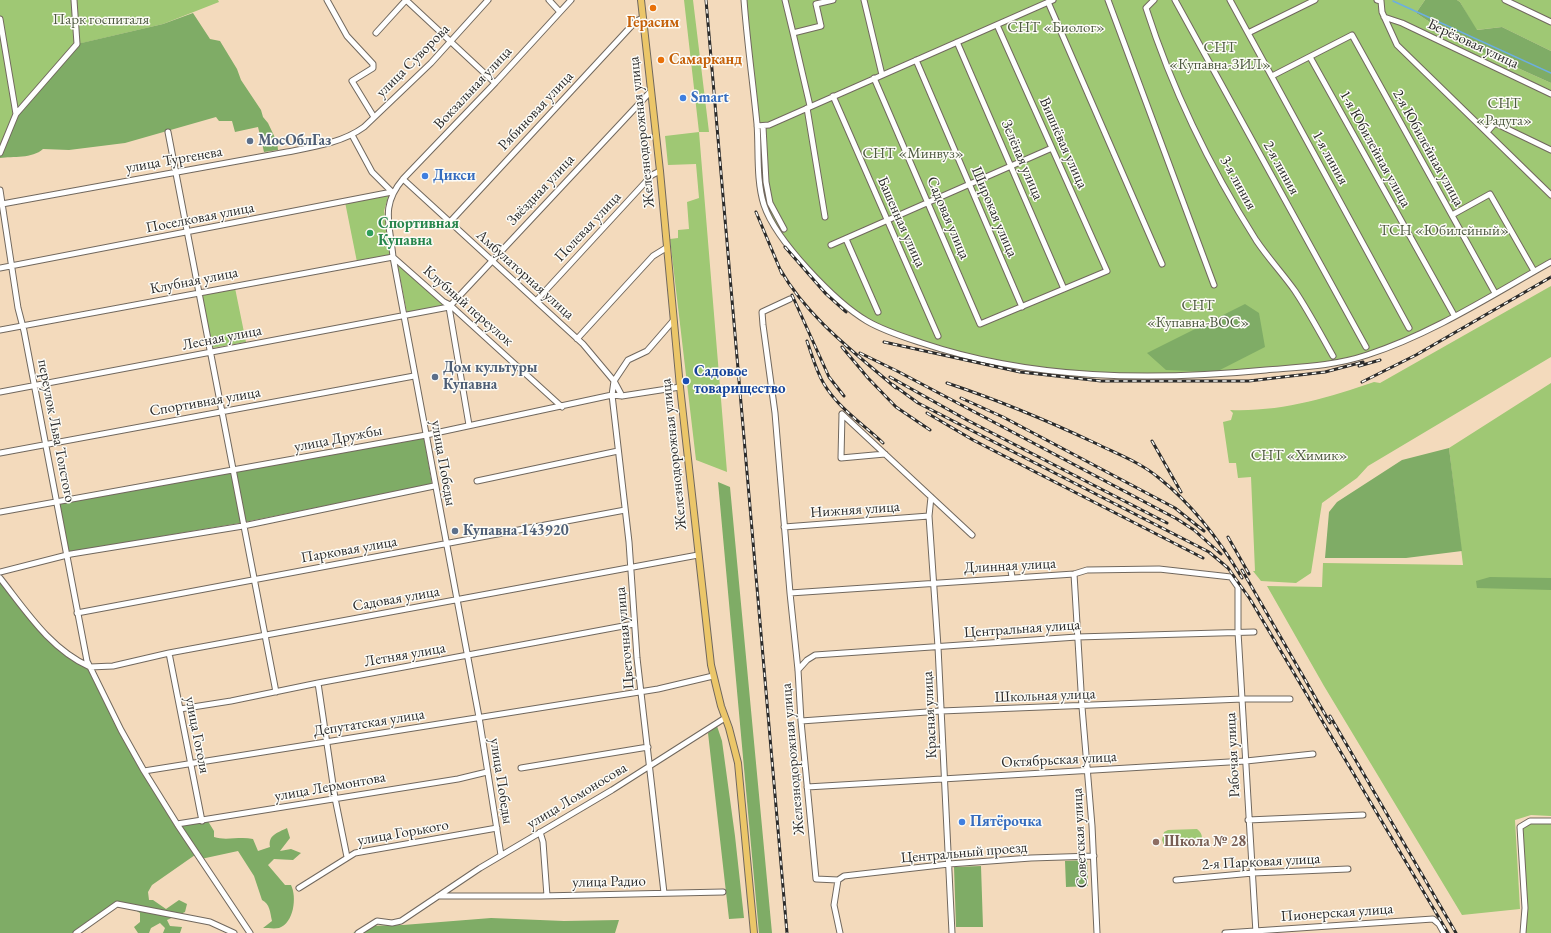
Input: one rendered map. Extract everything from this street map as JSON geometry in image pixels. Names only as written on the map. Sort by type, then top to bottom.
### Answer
[{"type":"main road","name":"Железнодорожная улица","points":[[641,0],[660,171],[673,322],[712,676],[738,763],[754,933]]},
{"type":"street","points":[[0,151],[16,114],[77,44],[74,0]]},
{"type":"street","points":[[327,0],[346,36],[373,64],[373,68],[352,81],[374,117]]},
{"type":"street","points":[[376,33],[406,0],[495,83]]},
{"type":"street","name":"улица Суворова","points":[[352,135],[374,117],[431,63],[488,0]]},
{"type":"street","points":[[550,0],[560,12]]},
{"type":"street","name":"Вокзальная улица","points":[[392,192],[571,0]]},
{"type":"street","points":[[744,0],[757,126],[760,182],[764,206],[779,233],[809,270],[845,306],[868,322],[900,336],[942,349],[986,360],[1042,369],[1124,376],[1208,376],[1337,363],[1368,355],[1407,340],[1551,262]]},
{"type":"street","points":[[785,0],[808,107],[825,218]]},
{"type":"street","points":[[793,33],[821,26],[815,2],[833,0]]},
{"type":"street","points":[[864,0],[882,75]]},
{"type":"street","points":[[1108,0],[1214,285]]},
{"type":"street","name":"3-я линия","points":[[1154,0],[1146,8],[1160,51],[1194,126],[1223,184],[1256,240],[1295,292],[1334,356]]},
{"type":"street","name":"2-я линия","points":[[1174,0],[1366,347]]},
{"type":"street","name":"1-я линия","points":[[1230,0],[1409,328]]},
{"type":"street","points":[[1248,33],[1315,0]]},
{"type":"street","points":[[1380,0],[1383,14],[1397,45],[1551,195]]},
{"type":"street","points":[[1505,0],[1551,22]]},
{"type":"street","points":[[757,126],[763,127],[1051,1],[1162,264]]},
{"type":"street","name":"Берёзовая улица","points":[[1383,14],[1551,94]]},
{"type":"street","name":"Рябиновая улица","points":[[449,223],[636,21],[642,18]]},
{"type":"street","points":[[0,19],[16,114]]},
{"type":"street","name":"Вишнёвая улица","points":[[997,25],[1107,271],[1064,289]]},
{"type":"street","name":"2-я Юбилейная улица","points":[[1310,57],[1352,35],[1495,293]]},
{"type":"street","name":"Зелёная улица","points":[[957,42],[1064,289]]},
{"type":"street","points":[[1272,76],[1310,57]]},
{"type":"street","name":"1-я Юбилейная улица","points":[[1310,57],[1454,315]]},
{"type":"street","name":"Широкая улица","points":[[916,60],[1022,307]]},
{"type":"street","name":"Садовая улица","points":[[874,78],[929,202],[980,324],[1022,307]]},
{"type":"street","name":"Звёздная улица","points":[[450,306],[652,91]]},
{"type":"street","name":"Башенная улица","points":[[833,96],[938,336]]},
{"type":"street","points":[[1487,132],[1495,123],[1551,150]]},
{"type":"street","points":[[763,127],[766,182],[770,203],[784,229]]},
{"type":"street","points":[[168,132],[276,692]]},
{"type":"street","points":[[352,135],[372,172],[392,192]]},
{"type":"street","name":"улица Тургенева","points":[[2,204],[309,148],[352,135]]},
{"type":"street","points":[[832,245],[1052,148]]},
{"type":"street","name":"Полевая улица","points":[[536,301],[652,175],[660,171]]},
{"type":"street","name":"Амбулаторная улица","points":[[403,179],[449,223],[577,339],[598,360],[614,381],[622,396]]},
{"type":"street","name":"переулок Льва Толстого","points":[[0,190],[22,326],[35,385],[77,613],[87,661],[90,667]]},
{"type":"street","name":"Поселковая улица","points":[[0,268],[392,192]]},
{"type":"street","name":"улица Победы","points":[[392,192],[387,210],[393,256],[434,486],[479,717],[501,855]]},
{"type":"street","points":[[1452,215],[1490,194],[1534,271]]},
{"type":"street","points":[[846,239],[878,312]]},
{"type":"street","points":[[577,339],[653,256],[666,248]]},
{"type":"street","name":"Клубная улица","points":[[0,330],[393,256]]},
{"type":"street","name":"Клубный переулок","points":[[393,256],[562,407]]},
{"type":"street","points":[[1022,307],[1064,289]]},
{"type":"street","name":"Железнодорожная улица","points":[[790,299],[762,312],[775,413],[816,879],[838,880]]},
{"type":"street","points":[[450,306],[469,425]]},
{"type":"street","name":"Лесная улица","points":[[0,392],[450,306]]},
{"type":"street","points":[[614,381],[628,360],[647,351],[673,322]]},
{"type":"street","name":"Спортивная улица","points":[[0,453],[46,443],[414,376]]},
{"type":"street","name":"Цветочная улица","points":[[614,381],[612,395],[625,510],[634,624],[664,893]]},
{"type":"street","name":"улица Дружбы","points":[[0,512],[426,435],[562,407],[612,395],[622,396],[680,386]]},
{"type":"street","points":[[885,454],[842,458],[842,414],[869,439],[931,497],[972,535]]},
{"type":"street","points":[[477,481],[618,451]]},
{"type":"street","points":[[0,572],[66,556],[243,526],[434,486]]},
{"type":"street","name":"Красная улица","points":[[931,497],[929,516],[946,778],[952,933]]},
{"type":"street","name":"Парковая улица","points":[[77,613],[625,510]]},
{"type":"street","name":"Нижняя улица","points":[[784,527],[929,516]]},
{"type":"street","name":"Садовая улица","points":[[90,667],[99,668],[169,653],[698,555]]},
{"type":"street","name":"Длинная улица","points":[[790,593],[933,582],[1012,574],[1074,574],[1087,570],[1159,569],[1231,577]]},
{"type":"street","name":"Советская улица","points":[[1074,574],[1077,638],[1094,856],[1097,933]]},
{"type":"street","name":"Рабочая улица","points":[[1231,577],[1238,587],[1238,632],[1243,699],[1248,820],[1253,873],[1256,932]]},
{"type":"street","points":[[0,578],[24,610],[48,637],[77,661],[90,667],[121,730],[144,771],[177,824],[250,933]]},
{"type":"street","name":"Летняя улица","points":[[180,709],[231,701],[318,683],[634,624]]},
{"type":"street","name":"Центральная улица","points":[[798,670],[807,660],[815,655],[1077,638],[1254,632]]},
{"type":"street","name":"улица Гоголя","points":[[169,653],[202,821]]},
{"type":"street","name":"Депутатская улица","points":[[144,771],[641,691],[712,676]]},
{"type":"street","points":[[318,683],[335,798],[347,857]]},
{"type":"street","name":"Школьная улица","points":[[801,721],[941,711],[1082,707],[1243,699],[1290,699]]},
{"type":"street","name":"улица Ломоносова","points":[[358,933],[378,921],[392,923],[401,921],[501,855],[725,718]]},
{"type":"street","points":[[521,768],[648,747]]},
{"type":"street","name":"Октябрьская улица","points":[[807,787],[1246,761],[1313,754]]},
{"type":"street","name":"улица Лермонтова","points":[[177,824],[458,779],[487,772]]},
{"type":"street","points":[[1248,820],[1363,815]]},
{"type":"street","points":[[1522,933],[1525,908],[1520,827],[1530,821],[1551,821]]},
{"type":"street","name":"улица Горького","points":[[299,888],[347,857],[356,853],[371,849],[497,828]]},
{"type":"street","points":[[540,832],[543,842],[547,896]]},
{"type":"street","name":"Центральный проезд","points":[[838,880],[844,876],[949,864],[1031,858],[1094,856]]},
{"type":"street","name":"2-я Парковая улица","points":[[1176,880],[1253,873],[1348,869]]},
{"type":"street","points":[[838,880],[834,905],[840,933]]},
{"type":"street","name":"улица Радио","points":[[438,896],[547,896],[723,892]]},
{"type":"street","points":[[76,933],[117,904],[210,922],[234,933]]},
{"type":"street","name":"Пионерская улица","points":[[1225,933],[1433,919],[1439,924],[1444,933]]},
{"type":"green space","name":"Парк госпиталя","points":[[0,0],[218,0],[219,2],[163,24],[82,43],[0,153]]},
{"type":"green space","points":[[684,0],[693,0],[709,132],[699,132]]},
{"type":"green space","points":[[744,0],[1425,0],[1416,13],[1460,42],[1551,83],[1551,262],[1407,340],[1337,363],[1268,370],[1124,376],[1042,369],[942,349],[868,322],[845,306],[809,270],[779,233],[764,205]]},
{"type":"green space","points":[[1425,0],[1457,0],[1460,2],[1477,30],[1502,27],[1551,51],[1551,83],[1460,42],[1416,13]]},
{"type":"green space","points":[[1457,0],[1551,0],[1551,51],[1502,27],[1476,30],[1460,2]]},
{"type":"green space","points":[[193,13],[210,39],[220,41],[237,69],[241,80],[268,123],[277,142],[278,150],[264,152],[258,127],[235,132],[232,121],[219,121],[216,117],[125,143],[69,150],[43,149],[28,156],[0,158],[0,153],[16,114],[77,44],[163,24]]},
{"type":"green space","points":[[699,132],[727,472],[696,460],[670,239],[678,238],[678,230],[689,229],[687,202],[699,198],[696,164],[668,165],[665,136]]},
{"type":"green space","name":"Спортивная Купавна","points":[[389,194],[384,211],[392,256],[357,262],[345,202]]},
{"type":"green space","points":[[397,262],[444,304],[444,305],[407,313]]},
{"type":"green space","name":"СНТ «Химик»","points":[[1551,286],[1551,357],[1368,466],[1357,478],[1322,503],[1311,573],[1296,583],[1261,581],[1253,571],[1255,571],[1251,477],[1238,478],[1236,463],[1229,463],[1223,422],[1231,420],[1233,413],[1230,410],[1267,409],[1304,403],[1374,382],[1380,383]]},
{"type":"green space","points":[[235,288],[246,342],[212,348],[202,295]]},
{"type":"green space","points":[[1245,304],[1259,313],[1265,347],[1216,372],[1166,370],[1147,353]]},
{"type":"green space","points":[[1551,383],[1551,816],[1531,815],[1515,820],[1520,909],[1462,915],[1324,686],[1267,586],[1322,587],[1323,563],[1463,565],[1449,448]]},
{"type":"green space","points":[[424,438],[432,484],[240,523],[68,552],[59,504]]},
{"type":"green space","points":[[1449,448],[1462,551],[1406,558],[1325,558],[1329,512],[1337,502],[1402,460]]},
{"type":"green space","points":[[718,482],[730,487],[772,933],[759,933]]},
{"type":"green space","points":[[1490,577],[1551,578],[1551,590],[1477,588],[1476,581]]},
{"type":"green space","points":[[0,579],[41,628],[65,650],[77,659],[91,666],[113,713],[177,821],[206,818],[214,831],[214,837],[223,839],[253,839],[258,851],[270,847],[270,840],[272,837],[287,828],[290,838],[280,851],[291,849],[301,853],[293,860],[274,859],[268,865],[285,885],[291,885],[293,890],[293,909],[288,921],[284,925],[279,928],[263,928],[272,921],[269,909],[267,904],[262,900],[254,876],[238,851],[201,859],[195,855],[152,885],[148,892],[149,900],[153,900],[166,909],[179,900],[187,904],[185,912],[167,920],[170,926],[182,927],[180,933],[163,933],[165,928],[160,923],[151,928],[149,933],[138,933],[134,927],[140,922],[140,913],[120,901],[115,903],[74,933],[0,933]]},
{"type":"green space","points":[[717,726],[722,741],[744,918],[729,919],[708,733]]},
{"type":"green space","points":[[1530,821],[1551,821],[1551,933],[1525,933],[1520,827]]},
{"type":"green space","points":[[1197,829],[1202,837],[1201,843],[1197,845],[1188,847],[1173,847],[1164,845],[1162,840],[1164,832],[1168,830]]},
{"type":"green space","points":[[1087,860],[1088,886],[1066,887],[1065,861]]},
{"type":"green space","points":[[981,866],[983,927],[956,927],[954,867]]},
{"type":"green space","points":[[491,918],[564,921],[619,920],[615,933],[353,933],[366,926],[403,925]]},
{"type":"waterway","points":[[1393,1],[1551,73]]},
{"type":"railway","points":[[706,0],[787,933]]},
{"type":"railway","points":[[756,212],[782,274]]},
{"type":"railway","points":[[785,247],[826,294],[846,312]]},
{"type":"railway","points":[[780,269],[791,286],[817,318],[832,333],[896,388]]},
{"type":"railway","points":[[1362,382],[1416,355],[1551,277]]},
{"type":"railway","points":[[792,295],[829,377],[844,396]]},
{"type":"railway","points":[[807,341],[814,363],[830,393],[836,401],[883,443]]},
{"type":"railway","points":[[884,342],[1020,372],[1101,381],[1249,381],[1325,372],[1363,362]]},
{"type":"railway","points":[[842,347],[868,378],[896,407],[930,430]]},
{"type":"railway","points":[[860,353],[899,372],[1177,519],[1194,530],[1221,554]]},
{"type":"railway","points":[[1359,366],[1380,360]]},
{"type":"railway","points":[[890,377],[967,420],[1167,523]]},
{"type":"railway","points":[[947,383],[1003,403],[1058,426],[1152,472],[1183,500],[1205,524],[1225,551],[1242,578]]},
{"type":"railway","points":[[892,384],[918,403],[1209,552],[1228,568],[1250,599],[1448,933]]},
{"type":"railway","points":[[961,398],[1003,417],[1175,508],[1204,531]]},
{"type":"railway","points":[[927,413],[973,440],[1203,558]]},
{"type":"railway","points":[[1152,441],[1181,492]]},
{"type":"railway","points":[[1228,537],[1249,574]]},
{"type":"railway","points":[[1242,570],[1330,723]]},
{"type":"railway","points":[[1330,716],[1456,933]]},
{"type":"place","name":"Герасим","points":[[653,8]]},
{"type":"place","name":"Самарканд","points":[[661,60]]},
{"type":"place","name":"Smart","points":[[683,98]]},
{"type":"place","name":"МосОблГаз","points":[[250,141]]},
{"type":"place","name":"Дикси","points":[[425,176]]},
{"type":"place","name":"Спортивная Купавна","points":[[370,233]]},
{"type":"place","name":"Дом культуры Купавна","points":[[435,377]]},
{"type":"place","name":"Садовое товарищество","points":[[686,381]]},
{"type":"place","name":"Купавна 143920","points":[[455,531]]},
{"type":"place","name":"Пятёрочка","points":[[962,822]]},
{"type":"place","name":"Школа № 28","points":[[1156,842]]},
{"type":"park label","name":"СНТ «Биолог»","points":[[1056,28]]},
{"type":"park label","name":"СНТ «Купавна-ЗИЛ»","points":[[1220,56]]},
{"type":"park label","name":"СНТ «Радуга»","points":[[1504,112]]},
{"type":"park label","name":"СНТ «Минвуз»","points":[[913,154]]},
{"type":"park label","name":"ТСН «Юбилейный»","points":[[1444,231]]},
{"type":"park label","name":"СНТ «Купавна-ВОС»","points":[[1198,314]]}]
